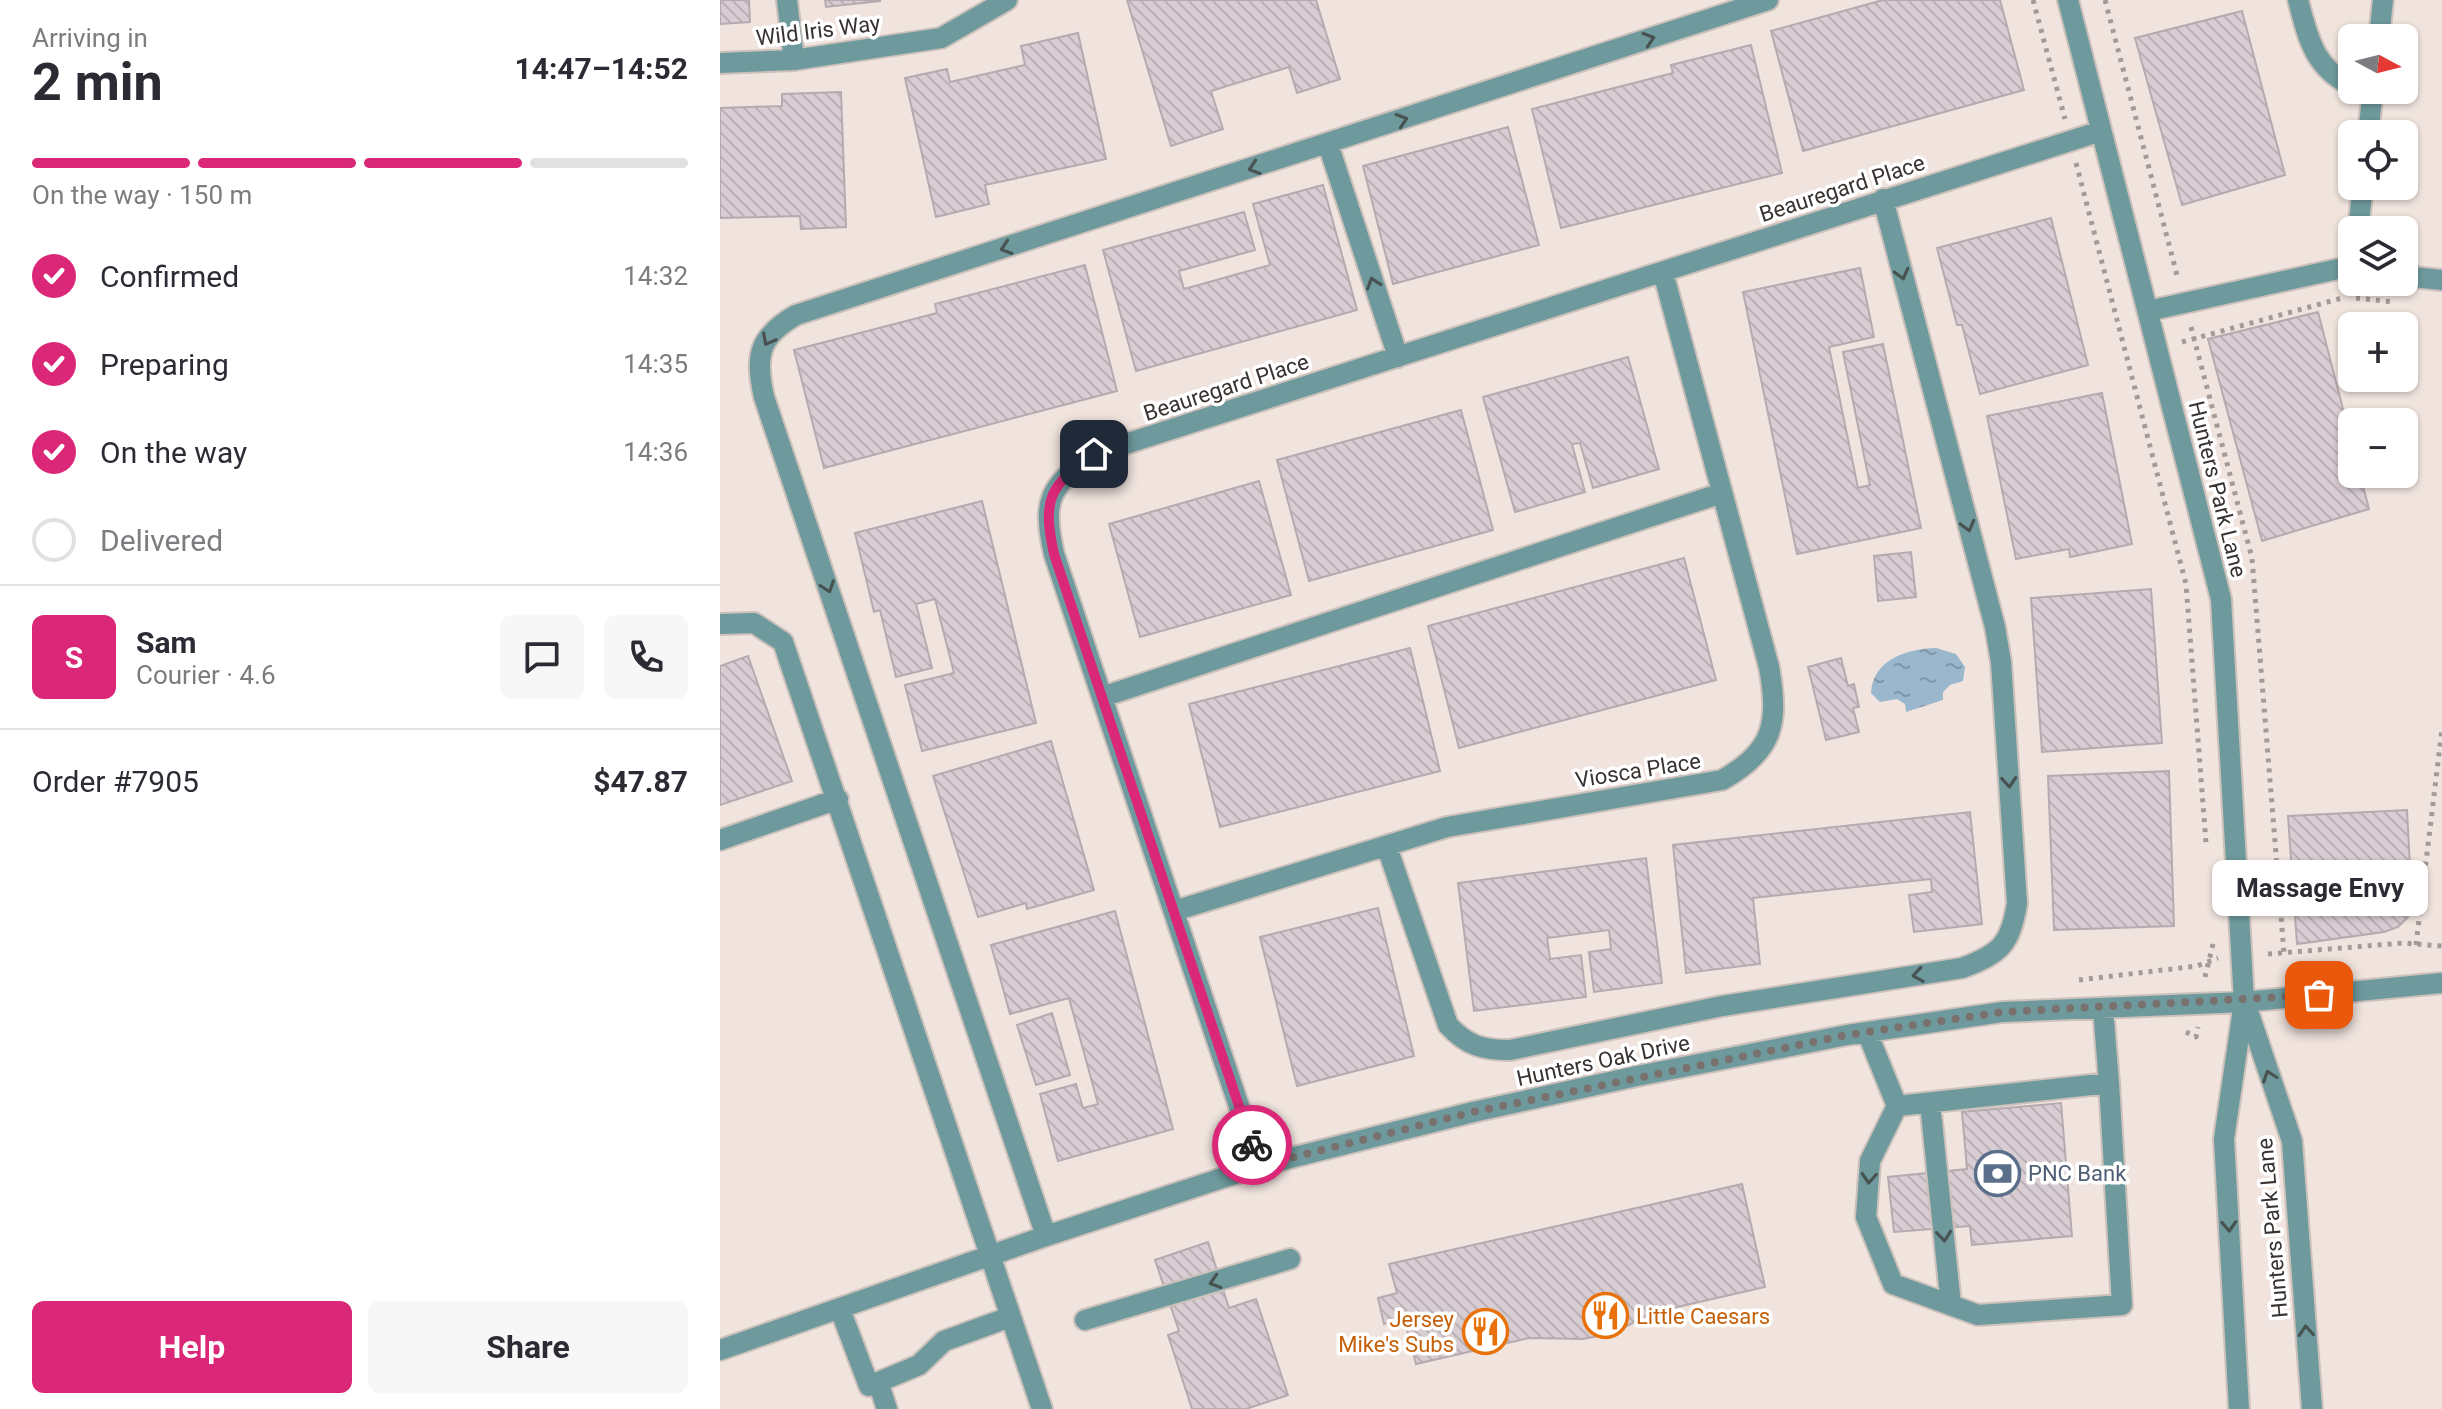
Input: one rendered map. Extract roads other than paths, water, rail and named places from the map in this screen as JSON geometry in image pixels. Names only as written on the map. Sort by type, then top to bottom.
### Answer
[{"type":"street","points":[[787,0],[794,60]]},
{"type":"street","name":"Wild Iris Way","points":[[720,63],[794,60],[941,38],[1007,0]]},
{"type":"street","points":[[1046,1236],[764,397],[758,369],[762,348],[773,329],[796,315],[1768,0]]},
{"type":"street","name":"Hunters Park Lane","points":[[2068,0],[2221,599],[2244,1002],[2224,1139],[2239,1409]]},
{"type":"street","points":[[2298,0],[2316,57],[2326,71],[2338,78]]},
{"type":"street","points":[[2380,24],[2383,0]]},
{"type":"street","name":"Beauregard Place","points":[[1259,1166],[1102,697],[1048,524],[1050,501],[1063,476],[1094,454],[2101,131]]},
{"type":"street","points":[[1328,144],[1398,357]]},
{"type":"street","points":[[1387,847],[1448,1025],[1463,1041],[1485,1050],[1510,1050],[1722,1006],[1962,968],[1984,960],[2003,947],[2014,927],[2017,903],[2001,662],[1883,199]]},
{"type":"street","points":[[2148,311],[2338,269]]},
{"type":"street","name":"Viosca Place","points":[[1174,911],[1493,817],[1722,780],[1749,765],[1770,735],[1775,704],[1663,272]]},
{"type":"street","points":[[2418,277],[2442,280]]},
{"type":"street","points":[[1102,697],[1722,493]]},
{"type":"street","points":[[720,624],[754,623],[783,642],[1042,1409]]},
{"type":"street","points":[[720,840],[838,799]]},
{"type":"street","name":"Hunters Oak Drive","points":[[720,1350],[1046,1236],[1259,1166],[1473,1112],[1867,1032],[2002,1012],[2244,1002],[2442,983]]},
{"type":"street","name":"Hunters Park Lane","points":[[2244,1002],[2292,1141],[2312,1409]]},
{"type":"street","points":[[1867,1032],[1897,1106],[1870,1161],[1866,1217],[1893,1284],[1978,1315],[2122,1305],[2103,1008]]},
{"type":"street","points":[[1897,1106],[2109,1083]]},
{"type":"street","points":[[1930,1103],[1951,1305]]},
{"type":"street","points":[[1085,1320],[1290,1259]]},
{"type":"street","points":[[840,1309],[887,1409]]},
{"type":"street","points":[[874,1384],[919,1365],[944,1341],[1010,1317]]},
{"type":"street","points":[[873,1409],[874,1384]]},
{"type":"water","points":[[1936,648],[1956,654],[1965,667],[1963,681],[1950,685],[1943,692],[1943,700],[1906,712],[1905,704],[1897,699],[1880,702],[1871,693],[1878,672],[1893,658]]},
{"type":"place","name":"Massage Envy","points":[[2319,995]]},
{"type":"place","name":"PNC Bank","points":[[1997,1173]]},
{"type":"place","name":"Little Caesars","points":[[1605,1316]]},
{"type":"place","name":"Jersey Mike's Subs","points":[[1485,1332]]}]
